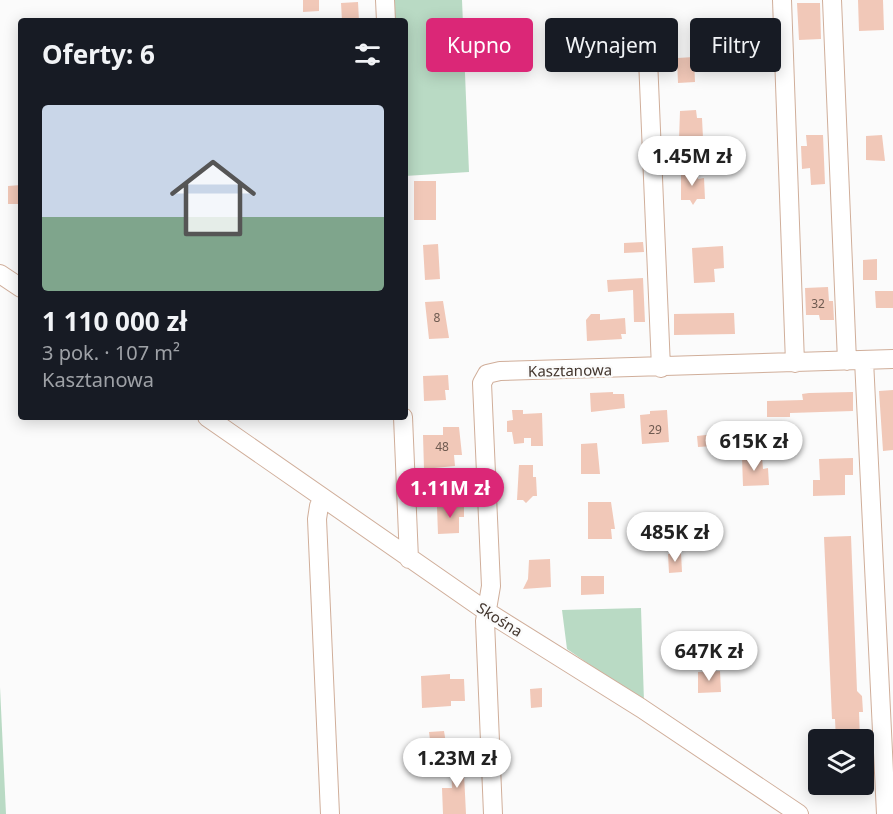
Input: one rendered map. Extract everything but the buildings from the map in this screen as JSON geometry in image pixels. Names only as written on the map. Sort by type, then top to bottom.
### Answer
[{"type":"street","points":[[385,0],[386,18]]},
{"type":"street","points":[[782,0],[795,363]]},
{"type":"street","points":[[832,0],[886,814]]},
{"type":"street","points":[[649,72],[661,368]]},
{"type":"street","points":[[0,274],[18,286]]},
{"type":"street","name":"Kasztanowa","points":[[486,611],[491,586],[482,383],[487,374],[500,371],[661,368],[893,359]]},
{"type":"street","name":"Skośna","points":[[211,420],[486,611],[641,708],[799,814]]},
{"type":"street","points":[[403,420],[409,559]]},
{"type":"street","points":[[324,499],[319,506],[317,519],[330,814]]},
{"type":"street","points":[[486,611],[493,814]]},
{"type":"green space","points":[[389,0],[462,0],[463,18],[426,18],[426,72],[465,72],[469,172],[408,176],[408,18],[390,18]]},
{"type":"green space","points":[[641,608],[644,702],[567,649],[562,610]]},
{"type":"green space","points":[[0,687],[6,814],[0,814]]}]
